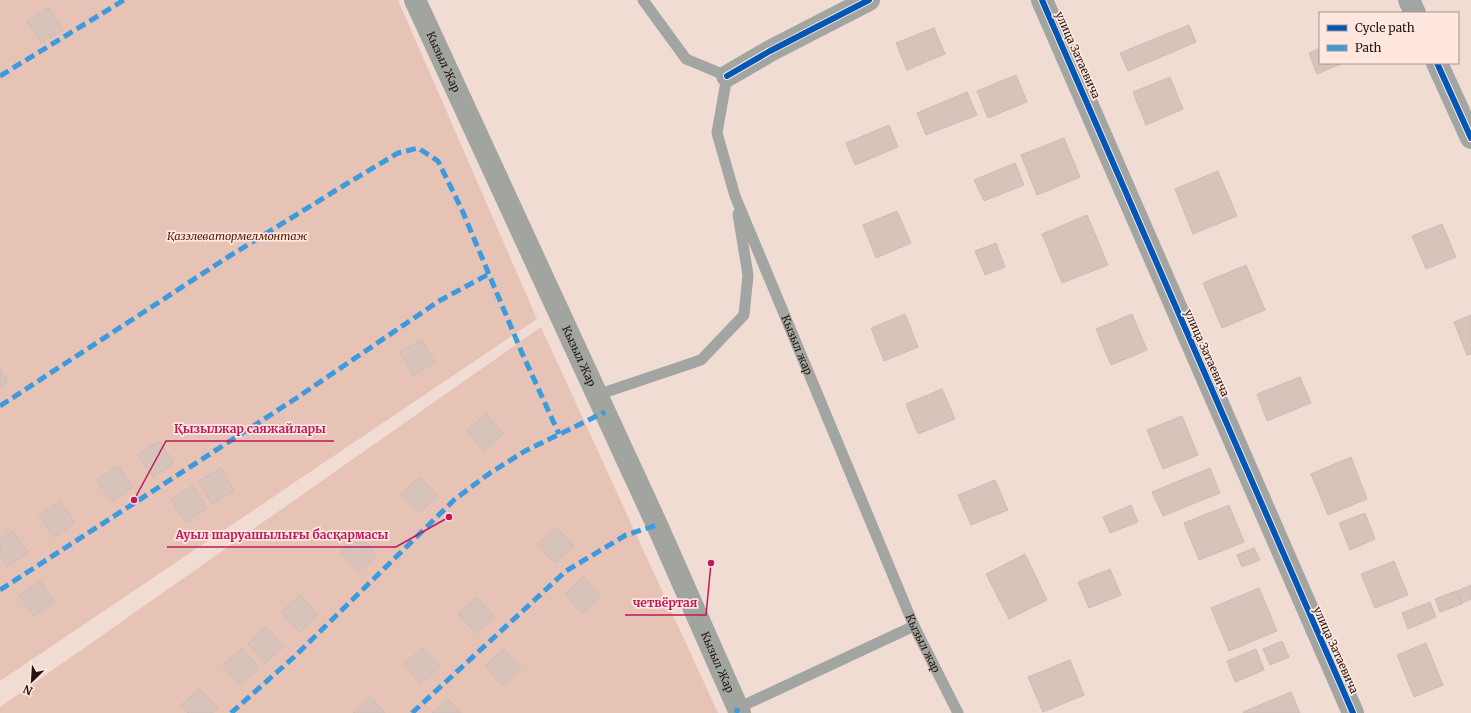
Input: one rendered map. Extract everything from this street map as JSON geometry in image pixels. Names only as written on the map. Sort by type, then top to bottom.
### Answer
[{"type":"main road","name":"Кызыл Жар","points":[[414,0],[597,395],[739,711]]},
{"type":"street","points":[[726,76],[770,51],[869,0]]},
{"type":"street","name":"улица Затаевича","points":[[1042,0],[1353,713]]},
{"type":"street","points":[[1409,0],[1415,12]]},
{"type":"street","points":[[1437,64],[1471,138]]},
{"type":"lane","points":[[643,0],[686,59],[726,76]]},
{"type":"lane","name":"Кызыл жар","points":[[726,76],[717,133],[735,196],[914,626],[958,713]]},
{"type":"lane","points":[[597,395],[702,360],[744,315],[748,275],[735,196]]},
{"type":"lane","points":[[739,711],[914,626]]},
{"type":"green space","name":"Қазэлеватормелмонтаж","points":[[0,0],[398,0],[537,319],[0,681]]},
{"type":"green space","points":[[541,327],[718,713],[0,713],[0,707]]},
{"type":"building","points":[[49,8],[63,30],[41,43],[27,21]]},
{"type":"building","points":[[1189,25],[1196,42],[1128,71],[1120,53]]},
{"type":"building","points":[[934,28],[945,54],[907,70],[896,43]]},
{"type":"building","points":[[1319,48],[1319,64],[1341,64],[1317,74],[1309,53]]},
{"type":"building","points":[[1016,75],[1027,102],[988,118],[977,91]]},
{"type":"building","points":[[1170,77],[1183,109],[1146,125],[1133,92]]},
{"type":"building","points":[[967,92],[977,115],[926,135],[917,113]]},
{"type":"building","points":[[889,125],[898,147],[855,165],[846,143]]},
{"type":"building","points":[[1064,138],[1080,177],[1037,195],[1021,155]]},
{"type":"building","points":[[1015,163],[1024,185],[984,201],[974,180]]},
{"type":"building","points":[[1218,171],[1237,216],[1193,234],[1175,189]]},
{"type":"building","points":[[897,211],[911,243],[876,258],[863,225]]},
{"type":"building","points":[[1087,215],[1108,265],[1062,283],[1042,234]]},
{"type":"building","points":[[1442,224],[1456,257],[1426,269],[1412,236]]},
{"type":"building","points":[[996,243],[1005,267],[985,275],[975,251]]},
{"type":"building","points":[[1246,265],[1265,310],[1222,328],[1203,283]]},
{"type":"building","points":[[905,314],[918,347],[884,361],[871,328]]},
{"type":"building","points":[[1132,314],[1147,350],[1111,365],[1096,329]]},
{"type":"building","points":[[1471,315],[1471,354],[1467,355],[1454,322]]},
{"type":"building","points":[[422,340],[435,363],[413,375],[400,352]]},
{"type":"building","points":[[0,369],[8,382],[0,387]]},
{"type":"building","points":[[1300,377],[1311,403],[1267,421],[1257,394]]},
{"type":"building","points":[[942,389],[955,419],[918,434],[906,404]]},
{"type":"building","points":[[486,414],[503,433],[484,451],[467,431]]},
{"type":"building","points":[[1182,416],[1198,455],[1163,469],[1147,430]]},
{"type":"building","points":[[159,441],[174,463],[153,477],[138,455]]},
{"type":"building","points":[[1351,457],[1367,499],[1328,515],[1311,474]]},
{"type":"building","points":[[118,466],[133,487],[112,502],[97,480]]},
{"type":"building","points":[[221,468],[234,491],[212,504],[199,481]]},
{"type":"building","points":[[1210,468],[1220,493],[1163,516],[1152,492]]},
{"type":"building","points":[[420,477],[438,496],[419,513],[401,494]]},
{"type":"building","points":[[995,480],[1008,510],[971,525],[958,495]]},
{"type":"building","points":[[192,486],[207,508],[186,522],[171,500]]},
{"type":"building","points":[[60,501],[75,523],[54,537],[39,515]]},
{"type":"building","points":[[1131,505],[1138,522],[1110,533],[1103,517]]},
{"type":"building","points":[[1229,505],[1244,542],[1199,560],[1184,523]]},
{"type":"building","points":[[1365,513],[1375,539],[1350,550],[1339,523]]},
{"type":"building","points":[[556,527],[574,546],[555,563],[537,544]]},
{"type":"building","points":[[13,531],[28,552],[7,567],[0,556],[0,540]]},
{"type":"building","points":[[359,535],[377,555],[358,572],[340,553]]},
{"type":"building","points":[[1254,548],[1260,560],[1242,567],[1237,555]]},
{"type":"building","points":[[1025,554],[1047,600],[1009,619],[986,574]]},
{"type":"building","points":[[1394,561],[1408,595],[1375,608],[1361,574]]},
{"type":"building","points":[[1110,569],[1121,595],[1089,608],[1078,582]]},
{"type":"building","points":[[583,577],[601,596],[582,613],[565,594]]},
{"type":"building","points":[[40,581],[55,602],[34,616],[19,595]]},
{"type":"building","points":[[1471,585],[1471,599],[1462,603],[1457,591]]},
{"type":"building","points":[[1259,588],[1277,631],[1229,651],[1211,608]]},
{"type":"building","points":[[1456,591],[1462,604],[1440,612],[1435,599]]},
{"type":"building","points":[[300,595],[318,615],[299,632],[281,612]]},
{"type":"building","points":[[477,597],[495,617],[476,633],[458,614]]},
{"type":"building","points":[[1430,602],[1436,617],[1408,629],[1402,613]]},
{"type":"building","points":[[266,627],[284,646],[265,663],[248,644]]},
{"type":"building","points":[[1282,641],[1289,657],[1270,665],[1263,649]]},
{"type":"building","points":[[1426,643],[1443,685],[1414,697],[1397,655]]},
{"type":"building","points":[[242,648],[259,668],[240,685],[223,665]]},
{"type":"building","points":[[422,648],[440,667],[421,684],[404,665]]},
{"type":"building","points":[[504,649],[521,669],[503,686],[485,666]]},
{"type":"building","points":[[1256,649],[1264,670],[1235,682],[1227,661]]},
{"type":"building","points":[[1070,660],[1084,695],[1043,712],[1028,677]]},
{"type":"building","points":[[200,689],[218,708],[212,713],[188,713],[181,705]]},
{"type":"building","points":[[1291,692],[1300,713],[1243,712]]},
{"type":"building","points":[[370,697],[385,713],[353,713]]},
{"type":"building","points":[[448,699],[461,713],[432,713]]},
{"type":"marked path","points":[[0,76],[124,0]]},
{"type":"marked path","points":[[0,406],[228,257],[343,186],[398,153],[418,148],[438,161],[462,210],[522,353],[559,434]]},
{"type":"marked path","points":[[0,590],[295,399],[439,301],[489,274]]},
{"type":"marked path","points":[[231,713],[294,657],[454,500],[490,473],[525,451],[605,412]]},
{"type":"marked path","points":[[412,713],[566,571],[626,535],[657,525]]},
{"type":"marked path","points":[[736,713],[738,708]]},
{"type":"cycle path","points":[[727,76],[770,51],[869,0]]},
{"type":"cycle path","points":[[1042,0],[1353,713]]},
{"type":"cycle path","points":[[1437,64],[1471,138]]},
{"type":"place","name":"Қызылжар саяжайлары","points":[[134,500]]},
{"type":"place","name":"Ауыл шаруашылығы басқармасы","points":[[449,517]]},
{"type":"place","name":"четвёртая","points":[[711,563]]}]
